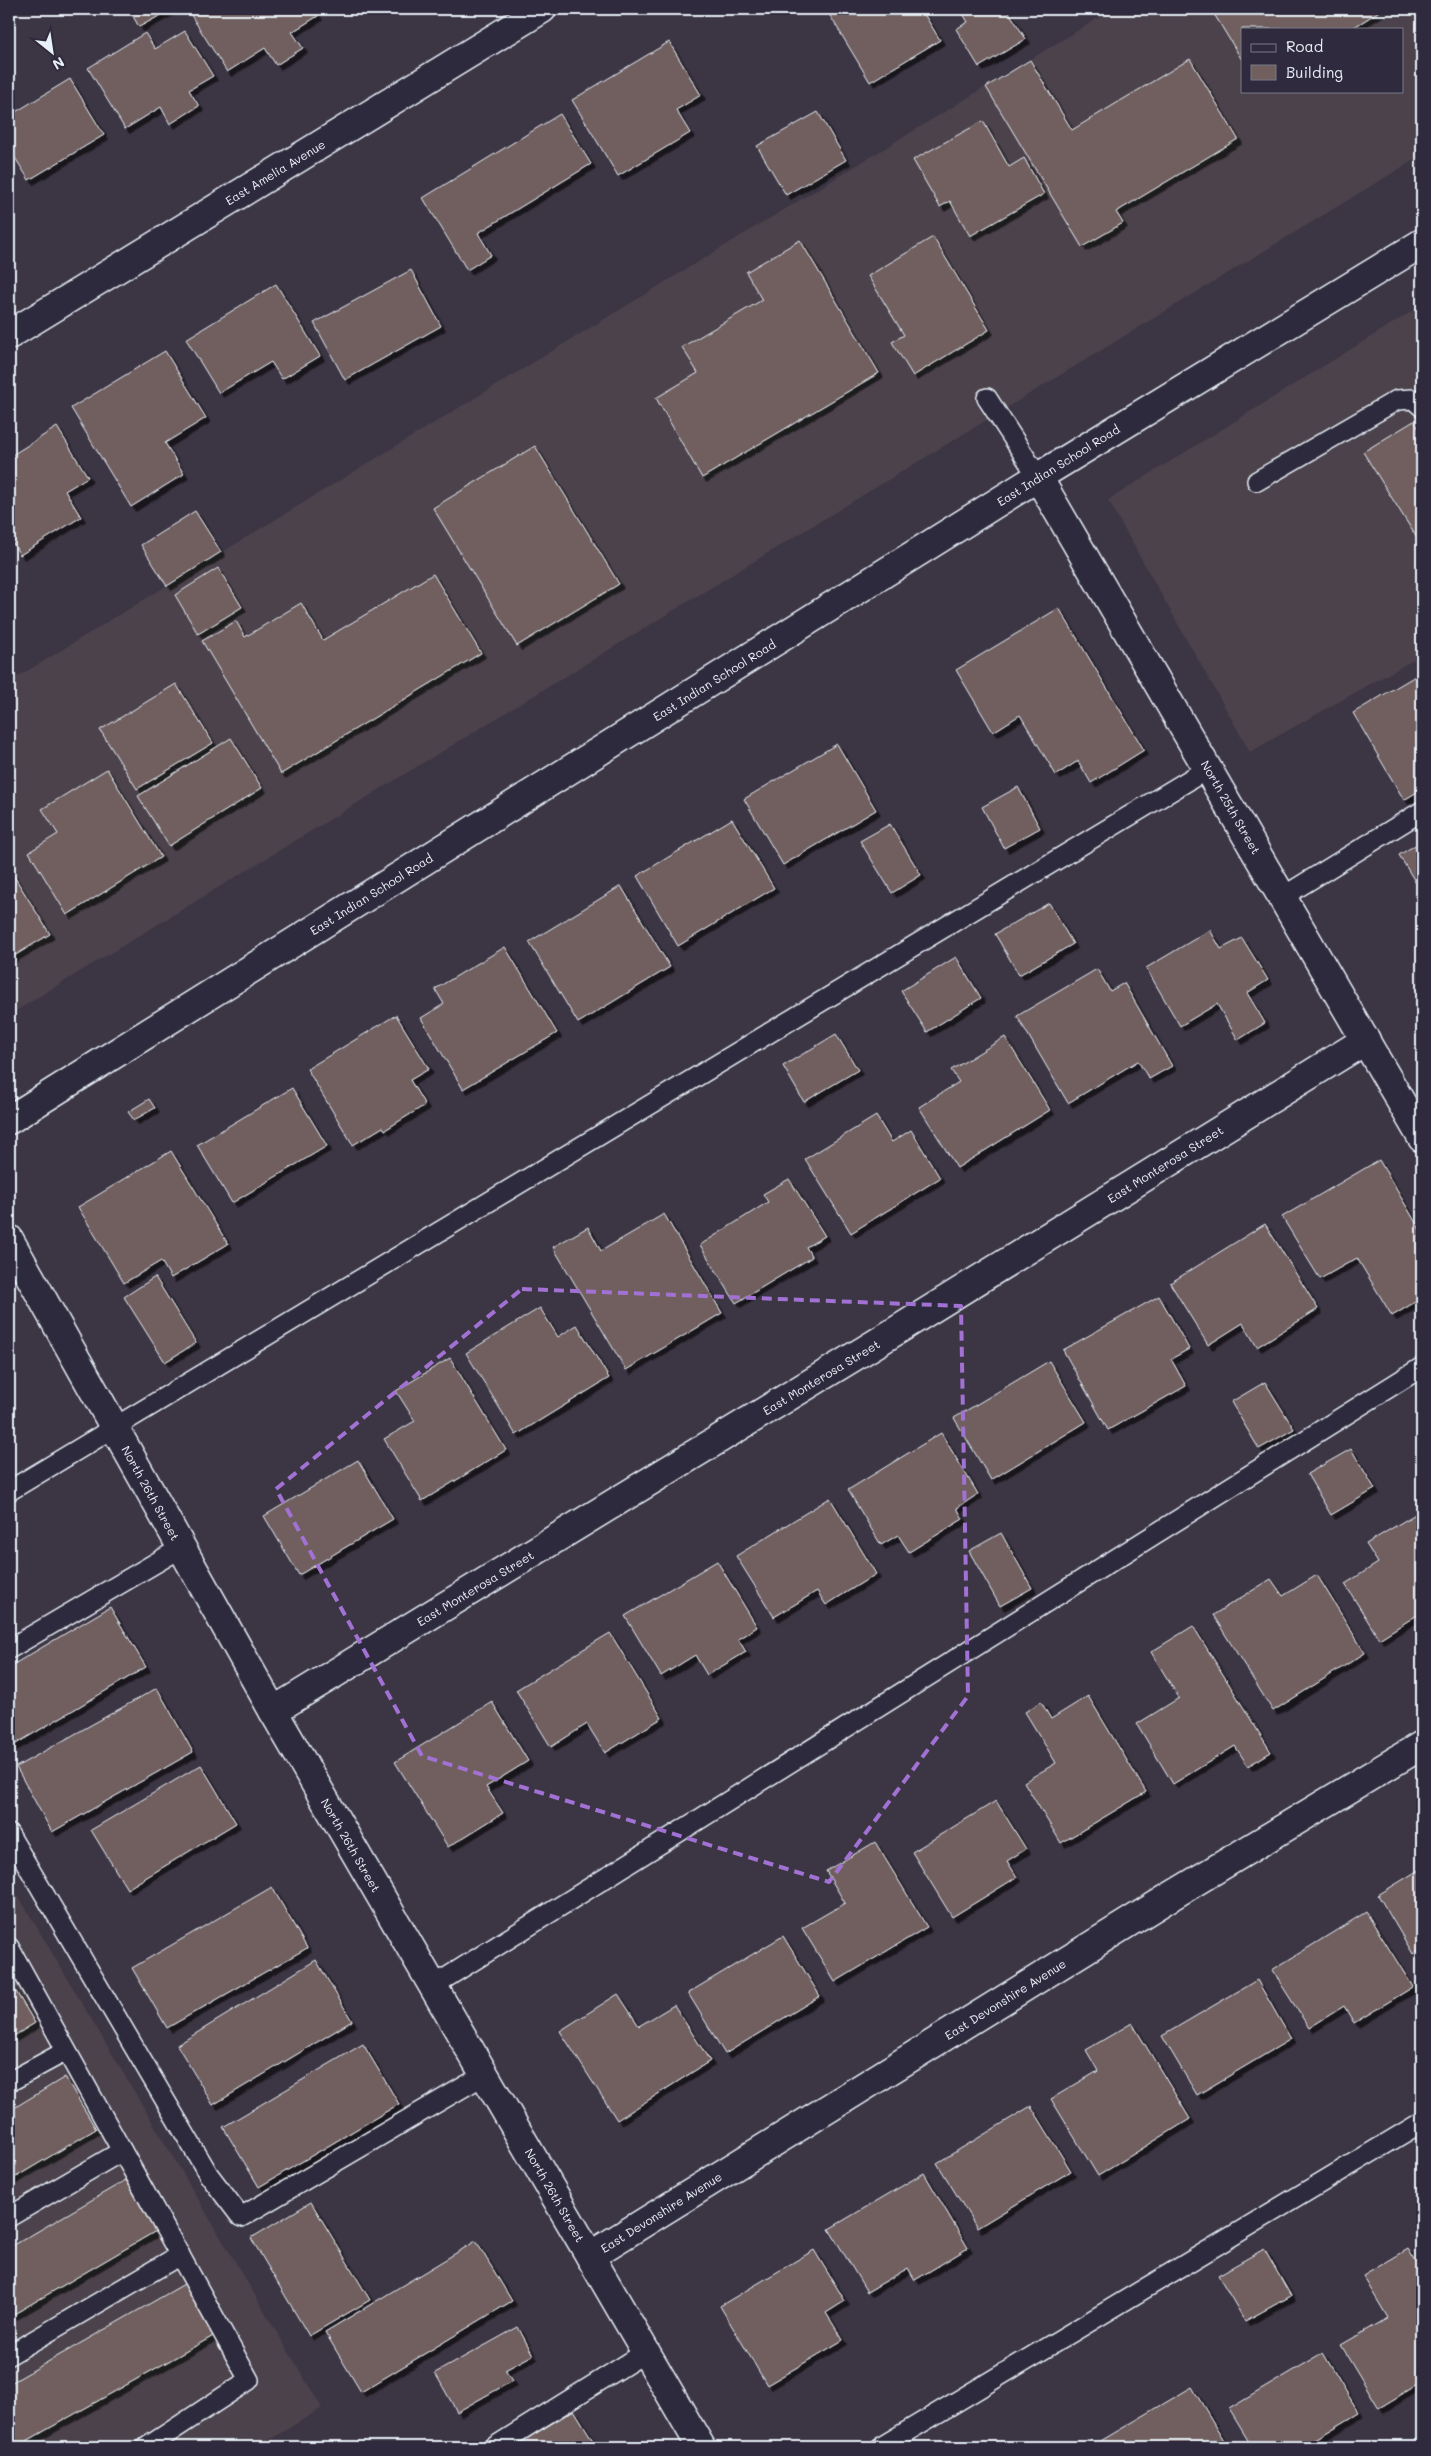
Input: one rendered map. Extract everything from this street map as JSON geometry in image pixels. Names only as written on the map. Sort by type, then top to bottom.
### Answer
[{"type":"street","name":"East Amelia Avenue","points":[[9,335],[542,9]]},
{"type":"street","name":"East Indian School Road","points":[[9,1120],[1038,477],[1422,243]]},
{"type":"street","name":"North 25th Street","points":[[1038,477],[1284,896],[1422,1138]]},
{"type":"street","name":"East Monterosa Street","points":[[273,1711],[886,1337],[1366,1040]]},
{"type":"street","name":"North 26th Street","points":[[9,1238],[273,1711],[701,2447]]},
{"type":"street","name":"East Devonshire Avenue","points":[[590,2256],[1173,1895],[1422,1745]]},
{"type":"lane","points":[[987,398],[1038,477]]},
{"type":"lane","points":[[1257,481],[1397,400],[1413,398],[1422,407]]},
{"type":"lane","points":[[9,1491],[1209,768]]},
{"type":"lane","points":[[1284,896],[1422,811]]},
{"type":"lane","points":[[433,1986],[1422,1368]]},
{"type":"lane","points":[[9,1649],[182,1548]]},
{"type":"lane","points":[[9,1834],[28,1871],[209,2175],[241,2217],[484,2075]]},
{"type":"lane","points":[[9,1948],[249,2380],[147,2447]]},
{"type":"lane","points":[[9,2082],[66,2051]]},
{"type":"lane","points":[[881,2447],[1422,2122]]},
{"type":"lane","points":[[9,2217],[122,2151]]},
{"type":"lane","points":[[9,2355],[180,2255]]},
{"type":"lane","points":[[494,2447],[646,2352]]},
{"type":"highlighted area","points":[[522,1289],[961,1306],[968,1696],[829,1882],[422,1756],[276,1489]]},
{"type":"shaded area","points":[[1113,9],[1422,9],[1422,155],[9,1015],[9,682]]},
{"type":"shaded area","points":[[1422,305],[1422,655],[1250,752],[1108,500]]},
{"type":"shaded area","points":[[9,1880],[322,2408],[258,2447],[9,2447]]},
{"type":"building","points":[[129,9],[172,9],[139,27]]},
{"type":"building","points":[[187,9],[314,9],[318,16],[292,32],[303,48],[276,65],[265,48],[227,72]]},
{"type":"building","points":[[826,9],[921,9],[940,40],[870,82]]},
{"type":"building","points":[[960,9],[1007,9],[1026,39],[979,67],[956,29],[968,22]]},
{"type":"building","points":[[1211,9],[1383,9],[1353,28],[1241,28],[1241,58]]},
{"type":"building","points":[[185,31],[213,76],[189,90],[199,106],[170,124],[161,107],[125,129],[88,68],[145,33],[155,49]]},
{"type":"building","points":[[669,42],[701,95],[676,110],[690,133],[618,176],[572,100]]},
{"type":"building","points":[[1190,59],[1238,139],[1116,212],[1123,223],[1082,247],[986,87],[1030,60],[1072,130]]},
{"type":"building","points":[[70,79],[104,135],[29,180],[9,148],[9,116]]},
{"type":"building","points":[[818,112],[846,160],[786,195],[757,146]]},
{"type":"building","points":[[560,114],[591,164],[478,233],[491,255],[467,270],[423,198]]},
{"type":"building","points":[[983,121],[1009,167],[1024,158],[1044,194],[970,236],[950,201],[940,207],[913,160]]},
{"type":"building","points":[[933,237],[989,330],[913,376],[892,342],[904,335],[868,276]]},
{"type":"building","points":[[800,240],[879,373],[702,478],[656,398],[698,373],[682,347],[762,300],[746,272]]},
{"type":"building","points":[[411,270],[441,326],[345,380],[314,323]]},
{"type":"building","points":[[276,284],[320,356],[282,379],[271,362],[219,393],[186,339]]},
{"type":"building","points":[[165,351],[206,418],[165,443],[184,474],[131,507],[71,408]]},
{"type":"building","points":[[1414,421],[1422,433],[1422,546],[1363,452]]},
{"type":"building","points":[[57,427],[88,477],[65,491],[81,517],[20,555],[9,537],[9,457]]},
{"type":"building","points":[[535,446],[619,584],[517,646],[433,508]]},
{"type":"building","points":[[195,511],[221,552],[167,586],[141,545]]},
{"type":"building","points":[[218,568],[242,607],[198,634],[175,595]]},
{"type":"building","points":[[433,574],[481,653],[281,774],[202,641],[236,621],[245,637],[301,603],[323,640]]},
{"type":"building","points":[[1059,608],[1144,750],[1091,783],[1078,761],[1056,775],[1020,715],[993,732],[956,670]]},
{"type":"building","points":[[1422,672],[1422,789],[1404,800],[1353,713]]},
{"type":"building","points":[[176,684],[213,743],[137,789],[100,730]]},
{"type":"building","points":[[231,738],[262,788],[169,846],[138,796]]},
{"type":"building","points":[[837,744],[876,810],[783,865],[744,799]]},
{"type":"building","points":[[107,769],[161,857],[67,915],[29,852],[58,834],[42,809]]},
{"type":"building","points":[[1018,787],[1040,828],[1004,848],[982,807]]},
{"type":"building","points":[[732,819],[774,888],[678,946],[637,876]]},
{"type":"building","points":[[890,824],[921,875],[892,893],[860,841]]},
{"type":"building","points":[[1422,841],[1422,893],[1399,855]]},
{"type":"building","points":[[12,873],[50,934],[9,959],[9,875]]},
{"type":"building","points":[[621,886],[670,967],[578,1023],[529,942]]},
{"type":"building","points":[[1049,903],[1073,944],[1019,975],[995,934]]},
{"type":"building","points":[[1210,930],[1221,949],[1242,938],[1268,980],[1247,993],[1265,1023],[1238,1040],[1217,1004],[1180,1026],[1146,968]]},
{"type":"building","points":[[505,947],[557,1033],[463,1089],[421,1018],[444,1004],[435,989]]},
{"type":"building","points":[[956,957],[981,998],[927,1032],[901,991]]},
{"type":"building","points":[[1097,969],[1110,991],[1124,983],[1172,1066],[1149,1079],[1138,1061],[1068,1103],[1017,1016]]},
{"type":"building","points":[[396,1015],[429,1069],[410,1080],[425,1105],[385,1130],[383,1127],[353,1145],[307,1069]]},
{"type":"building","points":[[836,1034],[858,1070],[804,1102],[783,1066]]},
{"type":"building","points":[[1005,1037],[1050,1110],[957,1168],[919,1107],[959,1082],[951,1070]]},
{"type":"building","points":[[292,1088],[327,1146],[232,1203],[197,1145]]},
{"type":"building","points":[[149,1099],[155,1108],[134,1120],[128,1112]]},
{"type":"building","points":[[876,1116],[892,1142],[911,1130],[940,1178],[851,1233],[805,1159]]},
{"type":"building","points":[[171,1151],[228,1244],[171,1278],[161,1261],[124,1283],[78,1207]]},
{"type":"building","points":[[1379,1160],[1422,1233],[1422,1298],[1392,1316],[1357,1258],[1320,1279],[1282,1217]]},
{"type":"building","points":[[789,1179],[825,1236],[806,1247],[812,1257],[736,1303],[700,1245],[768,1202],[763,1194]]},
{"type":"building","points":[[664,1214],[722,1313],[626,1370],[553,1247],[588,1227],[601,1251]]},
{"type":"building","points":[[1265,1224],[1318,1309],[1257,1347],[1243,1323],[1208,1345],[1170,1283]]},
{"type":"building","points":[[155,1277],[196,1343],[165,1362],[124,1297]]},
{"type":"building","points":[[1159,1296],[1189,1349],[1171,1359],[1186,1386],[1108,1430],[1063,1350]]},
{"type":"building","points":[[540,1308],[558,1337],[577,1325],[609,1378],[516,1435],[466,1353]]},
{"type":"building","points":[[450,1358],[506,1450],[422,1501],[384,1439],[415,1421],[396,1391]]},
{"type":"building","points":[[1049,1361],[1086,1422],[991,1480],[954,1418]]},
{"type":"building","points":[[1265,1382],[1294,1429],[1259,1449],[1231,1402]]},
{"type":"building","points":[[941,1433],[978,1494],[957,1508],[963,1519],[909,1552],[898,1535],[881,1545],[848,1490]]},
{"type":"building","points":[[1351,1449],[1375,1489],[1331,1515],[1307,1474]]},
{"type":"building","points":[[358,1460],[393,1519],[299,1575],[264,1516]]},
{"type":"building","points":[[830,1498],[876,1574],[826,1605],[817,1591],[774,1617],[736,1556]]},
{"type":"building","points":[[1422,1510],[1422,1612],[1379,1639],[1345,1584],[1378,1563],[1366,1544]]},
{"type":"building","points":[[1001,1533],[1032,1588],[1000,1606],[969,1551]]},
{"type":"building","points":[[717,1561],[757,1627],[738,1639],[746,1652],[707,1675],[695,1655],[661,1676],[625,1616]]},
{"type":"building","points":[[1317,1575],[1365,1653],[1273,1711],[1213,1615],[1271,1579],[1283,1596]]},
{"type":"building","points":[[110,1607],[146,1667],[9,1748],[9,1667]]},
{"type":"building","points":[[1193,1626],[1271,1752],[1248,1766],[1235,1746],[1173,1784],[1137,1724],[1179,1698],[1151,1652]]},
{"type":"building","points":[[610,1633],[662,1718],[605,1753],[587,1724],[551,1747],[516,1690]]},
{"type":"building","points":[[157,1688],[193,1752],[52,1832],[16,1767]]},
{"type":"building","points":[[1088,1696],[1146,1792],[1061,1843],[1024,1782],[1056,1763],[1025,1712],[1041,1702],[1051,1719]]},
{"type":"building","points":[[492,1702],[528,1761],[486,1787],[503,1813],[448,1847],[395,1762]]},
{"type":"building","points":[[201,1765],[236,1823],[127,1889],[91,1830]]},
{"type":"building","points":[[996,1801],[1026,1849],[1007,1861],[1017,1877],[952,1917],[912,1852]]},
{"type":"building","points":[[875,1842],[927,1927],[835,1982],[802,1928],[845,1903],[826,1871]]},
{"type":"building","points":[[1422,1868],[1422,1948],[1413,1954],[1378,1895]]},
{"type":"building","points":[[272,1887],[307,1948],[167,2028],[132,1968]]},
{"type":"building","points":[[1366,1912],[1413,1987],[1354,2023],[1344,2006],[1309,2028],[1272,1970]]},
{"type":"building","points":[[783,1936],[820,1996],[725,2054],[688,1993]]},
{"type":"building","points":[[316,1960],[352,2021],[213,2105],[177,2045]]},
{"type":"building","points":[[9,1980],[35,2023],[9,2039]]},
{"type":"building","points":[[1257,1980],[1291,2039],[1197,2095],[1162,2036]]},
{"type":"building","points":[[618,1994],[639,2026],[674,2005],[710,2061],[617,2120],[560,2031]]},
{"type":"building","points":[[1132,2023],[1190,2119],[1098,2176],[1051,2099],[1098,2071],[1086,2050]]},
{"type":"building","points":[[363,2044],[399,2104],[259,2187],[223,2127]]},
{"type":"building","points":[[65,2077],[96,2129],[9,2181],[9,2111]]},
{"type":"building","points":[[1031,2106],[1071,2171],[977,2228],[937,2163]]},
{"type":"building","points":[[924,2173],[968,2248],[915,2280],[908,2268],[867,2292],[829,2229]]},
{"type":"building","points":[[126,2180],[156,2231],[9,2317],[9,2248]]},
{"type":"building","points":[[311,2202],[370,2300],[309,2336],[251,2238]]},
{"type":"building","points":[[476,2241],[512,2301],[361,2392],[325,2332]]},
{"type":"building","points":[[1264,2249],[1291,2296],[1245,2321],[1218,2275]]},
{"type":"building","points":[[1408,2249],[1422,2272],[1422,2382],[1379,2408],[1341,2345],[1388,2318],[1363,2276]]},
{"type":"building","points":[[814,2250],[845,2301],[826,2313],[843,2340],[767,2385],[720,2306]]},
{"type":"building","points":[[186,2283],[215,2335],[16,2447],[9,2447],[9,2384]]},
{"type":"building","points":[[518,2327],[533,2355],[505,2370],[512,2381],[457,2412],[435,2373]]},
{"type":"building","points":[[1323,2353],[1359,2413],[1302,2447],[1252,2447],[1229,2409]]},
{"type":"building","points":[[1192,2387],[1228,2447],[1102,2447],[1099,2442]]},
{"type":"building","points":[[574,2410],[597,2447],[513,2447]]}]
